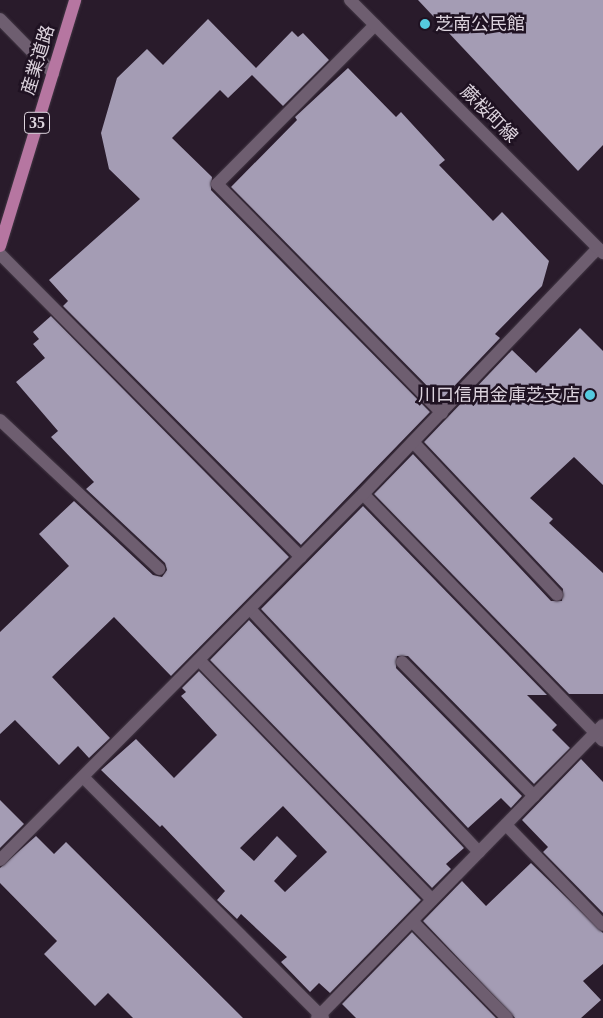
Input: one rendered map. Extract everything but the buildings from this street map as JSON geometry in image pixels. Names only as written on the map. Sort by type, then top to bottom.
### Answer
[{"type":"main road","name":"産業道路","points":[[0,246],[3,222],[53,73],[75,0]]},
{"type":"street","name":"蕨桜町線","points":[[350,0],[600,251]]},
{"type":"street","points":[[0,19],[53,73]]},
{"type":"street","points":[[375,25],[217,184],[442,413]]},
{"type":"street","points":[[0,860],[250,609],[600,251]]},
{"type":"street","points":[[0,254],[301,557]]},
{"type":"street","points":[[0,420],[159,570]]},
{"type":"street","points":[[413,442],[557,595]]},
{"type":"street","points":[[83,777],[320,1017],[534,796],[600,733],[362,494]]},
{"type":"street","points":[[250,609],[479,852]]},
{"type":"street","points":[[199,660],[432,900]]},
{"type":"street","points":[[402,662],[534,796]]},
{"type":"street","points":[[506,825],[603,925]]},
{"type":"street","points":[[412,921],[506,1018]]},
{"type":"place","name":"芝南公民館","points":[[425,24]]},
{"type":"place","name":"川口信用金庫芝支店","points":[[590,395]]}]
